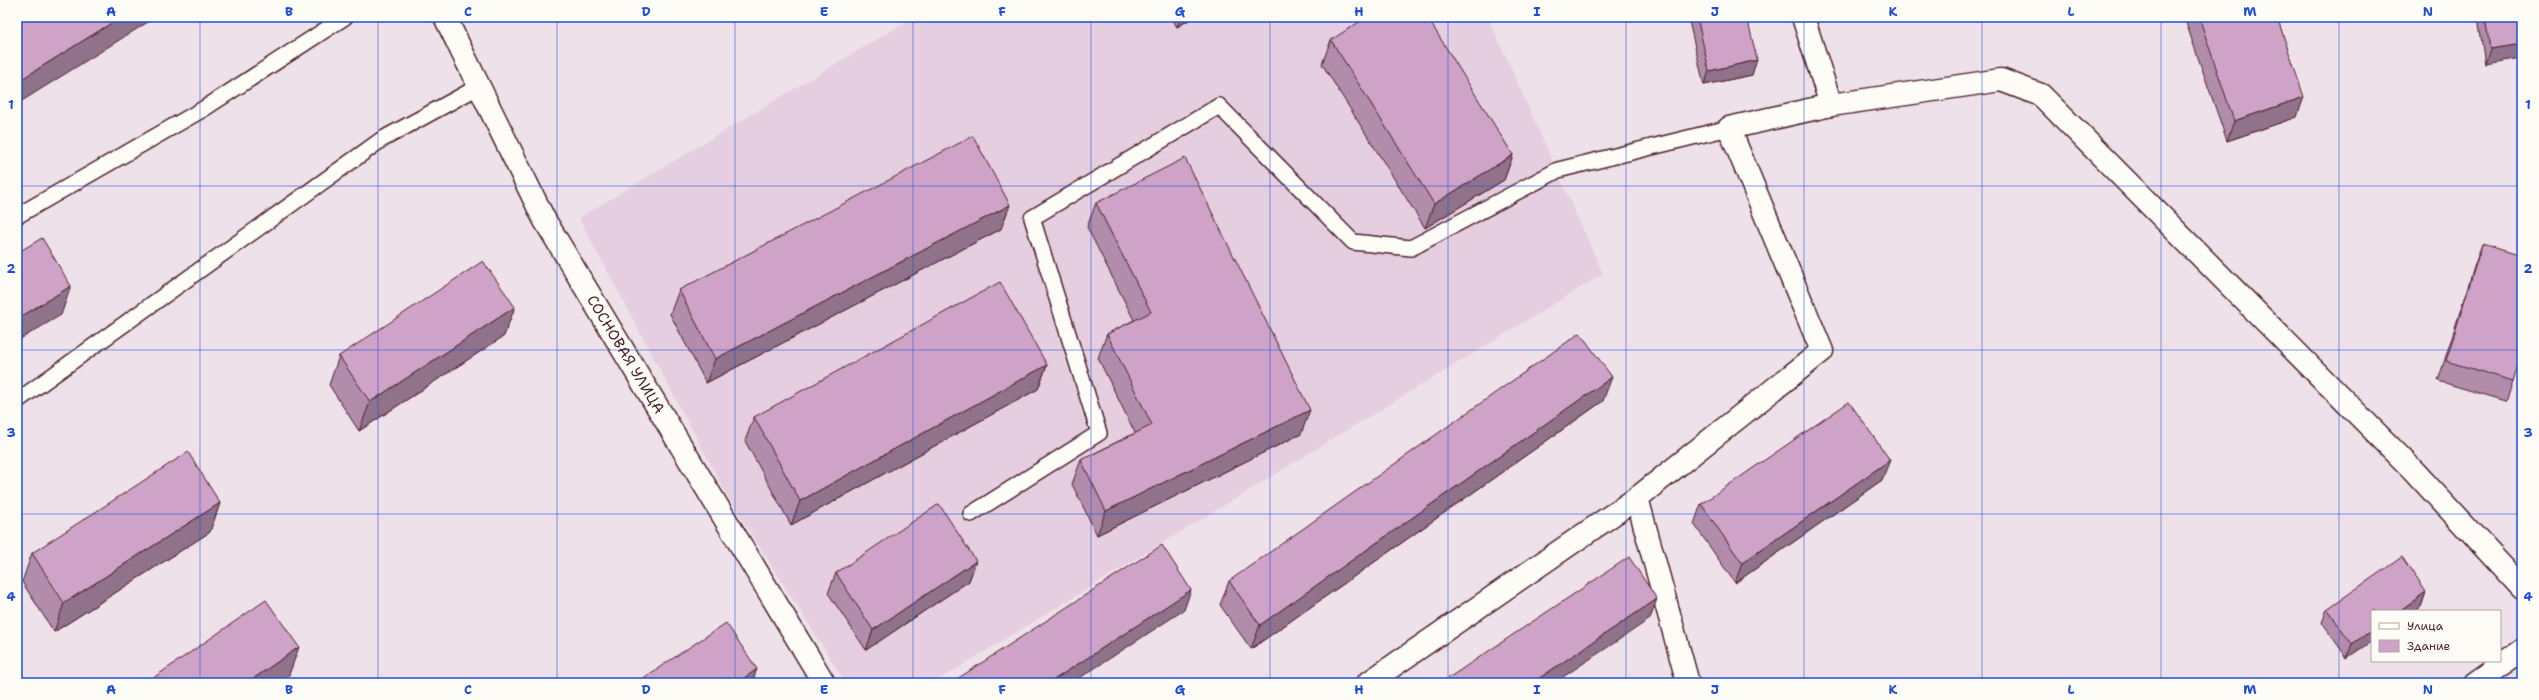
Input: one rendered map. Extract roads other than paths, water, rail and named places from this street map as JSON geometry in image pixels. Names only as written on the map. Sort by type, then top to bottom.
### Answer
[{"type":"street","name":"СОСНОВАЯ УЛИЦА","points":[[445,17],[544,219],[824,683]]},
{"type":"street","points":[[1803,17],[1831,105]]},
{"type":"street","points":[[1368,683],[1637,498],[1822,351],[1729,128],[1831,105],[2001,80],[2041,95],[2413,470],[2522,588]]},
{"type":"street","points":[[1637,498],[1683,681]]},
{"type":"street","points":[[2475,683],[2522,650]]},
{"type":"lane","points":[[17,216],[205,108],[345,17]]},
{"type":"lane","points":[[17,401],[381,140],[478,87]]},
{"type":"lane","points":[[971,514],[1099,433],[1032,218],[1219,106],[1353,242],[1411,248],[1558,170],[1729,128]]}]
